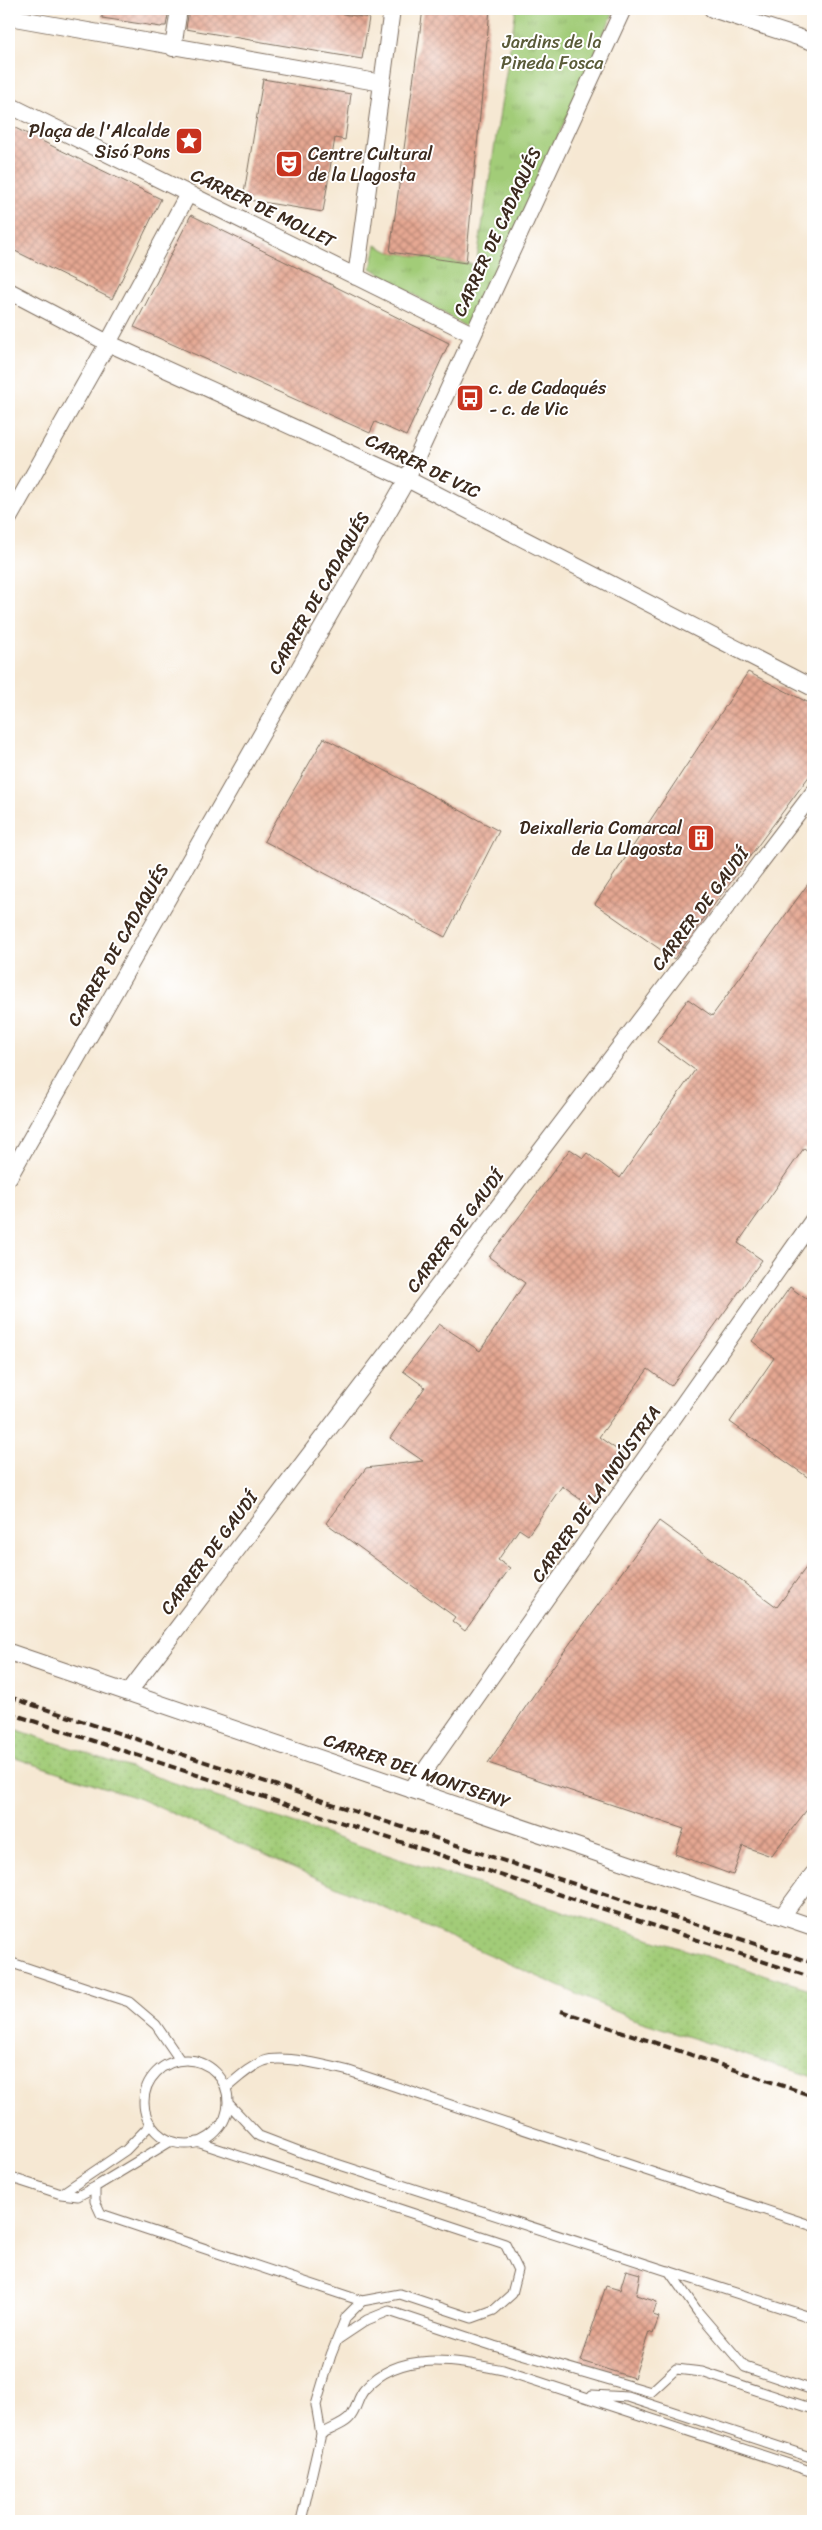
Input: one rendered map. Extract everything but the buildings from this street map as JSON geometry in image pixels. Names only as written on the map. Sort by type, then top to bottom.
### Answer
[{"type":"street","points":[[174,48],[180,9]]},
{"type":"street","points":[[356,277],[392,9]]},
{"type":"street","name":"CARRER DE CADAQUÉS","points":[[9,1178],[407,479],[472,334],[624,9]]},
{"type":"street","points":[[712,9],[813,42]]},
{"type":"street","points":[[9,17],[174,48],[382,83]]},
{"type":"street","name":"CARRER DE MOLLET","points":[[9,105],[472,334]]},
{"type":"street","points":[[9,518],[108,343],[188,194]]},
{"type":"street","name":"CARRER DE VIC","points":[[9,291],[108,343],[407,479],[813,688]]},
{"type":"street","name":"CARRER DE GAUDÍ","points":[[128,1693],[813,793]]},
{"type":"street","name":"CARRER DE LA INDÚSTRIA","points":[[410,1790],[813,1220]]},
{"type":"street","name":"CARRER DEL MONTSENY","points":[[9,1652],[813,1927]]},
{"type":"street","points":[[782,1916],[813,1874]]},
{"type":"lane","points":[[9,1962],[130,2002],[156,2024],[180,2060]]},
{"type":"lane","points":[[180,2060],[195,2061],[208,2066],[219,2076],[226,2088],[228,2103],[225,2117],[219,2128],[209,2137],[197,2142],[184,2144],[171,2141],[160,2134],[151,2124],[146,2112],[144,2099],[147,2086],[155,2074],[166,2064],[180,2060]]},
{"type":"lane","points":[[226,2088],[245,2071],[266,2060],[300,2060],[349,2071],[813,2226]]},
{"type":"lane","points":[[228,2103],[259,2136],[282,2145],[813,2318]]},
{"type":"lane","points":[[61,2194],[126,2150],[151,2124]]},
{"type":"lane","points":[[9,2177],[61,2194],[78,2196],[171,2141]]},
{"type":"lane","points":[[95,2187],[96,2201],[101,2214],[362,2300],[400,2294],[472,2318],[494,2310],[512,2294],[518,2270],[505,2244],[197,2142]]},
{"type":"lane","points":[[669,2271],[698,2312],[745,2367],[813,2390]]},
{"type":"lane","points":[[301,2521],[322,2434],[316,2405],[346,2317],[362,2300]]},
{"type":"lane","points":[[337,2340],[367,2320],[389,2311],[494,2346],[651,2392],[664,2378],[676,2369],[702,2372],[813,2408]]},
{"type":"lane","points":[[322,2434],[351,2418],[363,2391],[390,2368],[408,2363],[438,2361],[472,2364],[503,2370],[813,2472]]},
{"type":"lane","points":[[579,2395],[628,2397],[813,2458]]},
{"type":"green space","name":"Jardins de la Pineda Fosca","points":[[516,9],[615,9],[471,330],[371,268],[376,245],[390,252],[476,265]]},
{"type":"green space","points":[[9,1727],[408,1862],[813,1990],[813,2077],[633,2019],[140,1799],[9,1756]]},
{"type":"railway","points":[[9,1697],[813,1963]]},
{"type":"railway","points":[[9,1713],[813,1978]]},
{"type":"railway","points":[[561,2011],[813,2096]]},
{"type":"place","name":"Plaça de l'Alcalde Sisó Pons","points":[[189,141]]},
{"type":"place","name":"Centre Cultural de la Llagosta","points":[[289,164]]},
{"type":"place","name":"c. de Cadaqués - c. de Vic","points":[[470,398]]},
{"type":"place","name":"Deixalleria Comarcal de La Llagosta","points":[[701,838]]}]
